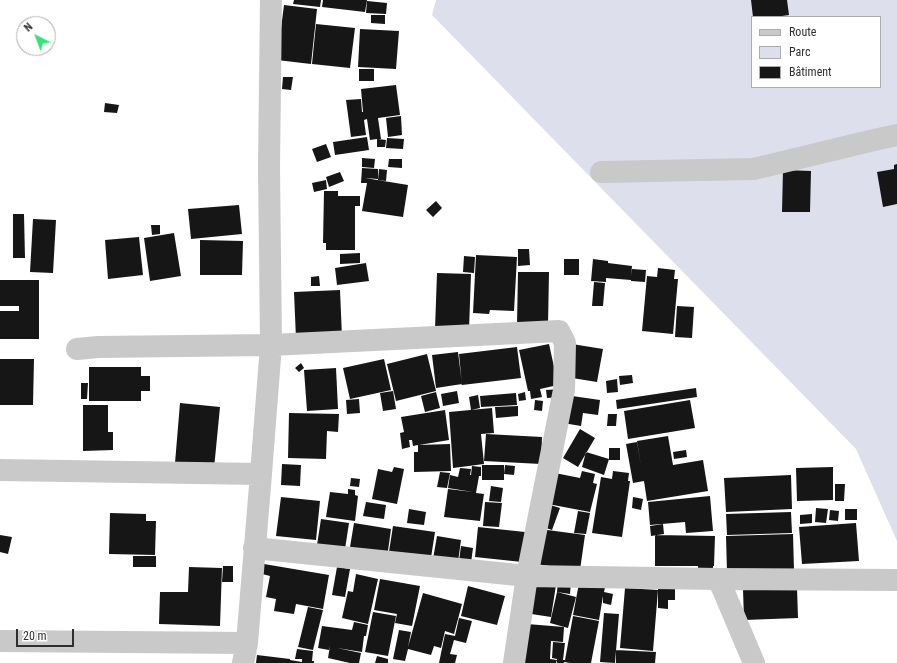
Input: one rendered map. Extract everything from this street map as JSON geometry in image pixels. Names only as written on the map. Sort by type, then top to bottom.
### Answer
[{"type":"street","points":[[0,641],[245,653],[271,344],[268,167],[271,0]]},
{"type":"street","points":[[601,172],[754,169],[897,135]]},
{"type":"street","points":[[77,349],[98,347],[271,344],[559,332],[565,343],[564,390],[526,576],[514,663]]},
{"type":"street","points":[[0,470],[261,474]]},
{"type":"street","points":[[254,548],[526,576],[897,580]]},
{"type":"street","points":[[718,579],[754,663]]},
{"type":"green space","points":[[436,0],[897,0],[897,541],[856,449],[432,15]]},
{"type":"building","points":[[294,0],[321,0],[320,7],[293,4]]},
{"type":"building","points":[[323,0],[367,0],[365,12],[322,7]]},
{"type":"building","points":[[751,0],[787,0],[789,15],[753,16]]},
{"type":"building","points":[[367,1],[387,3],[386,14],[366,13]]},
{"type":"building","points":[[284,5],[317,9],[311,64],[277,60]]},
{"type":"building","points":[[371,15],[385,15],[385,24],[371,23]]},
{"type":"building","points":[[316,24],[355,28],[350,68],[312,64]]},
{"type":"building","points":[[360,29],[399,31],[396,69],[358,67]]},
{"type":"building","points":[[359,69],[374,69],[374,81],[359,81]]},
{"type":"building","points":[[283,77],[293,77],[291,90],[282,89]]},
{"type":"building","points":[[396,85],[400,115],[378,118],[381,139],[378,139],[386,140],[385,147],[377,147],[377,139],[370,140],[367,119],[364,120],[366,135],[351,137],[346,100],[361,99],[363,112],[361,89]]},
{"type":"building","points":[[105,103],[119,105],[117,113],[104,112]]},
{"type":"building","points":[[401,116],[402,135],[388,137],[386,118]]},
{"type":"building","points":[[367,137],[369,150],[335,155],[333,142]]},
{"type":"building","points":[[387,138],[404,139],[403,149],[386,148]]},
{"type":"building","points":[[326,144],[331,157],[317,162],[312,149]]},
{"type":"building","points":[[362,158],[375,159],[374,168],[362,167]]},
{"type":"building","points":[[389,159],[402,159],[402,168],[388,167]]},
{"type":"building","points":[[897,164],[897,204],[883,207],[877,172],[894,169],[894,165]]},
{"type":"building","points":[[362,168],[378,169],[378,179],[365,178],[408,185],[403,217],[362,211],[367,183],[361,183]]},
{"type":"building","points":[[379,169],[387,170],[386,181],[378,180]]},
{"type":"building","points":[[783,170],[811,171],[810,212],[782,212]]},
{"type":"building","points":[[340,172],[344,181],[329,187],[326,177]]},
{"type":"building","points":[[326,180],[327,189],[314,192],[312,183]]},
{"type":"building","points":[[324,191],[338,191],[338,196],[360,196],[360,206],[355,206],[355,250],[326,250],[326,243],[323,243]]},
{"type":"building","points":[[436,201],[442,208],[433,217],[426,210]]},
{"type":"building","points":[[239,205],[242,234],[191,239],[188,209]]},
{"type":"building","points":[[13,214],[24,214],[25,258],[13,258]]},
{"type":"building","points":[[33,219],[56,220],[53,273],[30,272]]},
{"type":"building","points":[[151,225],[160,225],[160,234],[152,235]]},
{"type":"building","points":[[174,233],[181,276],[150,281],[144,238]]},
{"type":"building","points":[[139,237],[143,275],[108,279],[105,240]]},
{"type":"building","points":[[200,240],[243,241],[242,275],[200,275]]},
{"type":"building","points":[[518,249],[529,249],[530,265],[518,266]]},
{"type":"building","points":[[360,253],[360,263],[340,264],[340,254]]},
{"type":"building","points":[[476,255],[517,257],[514,311],[490,310],[489,314],[473,313]]},
{"type":"building","points":[[464,256],[475,257],[474,273],[463,272]]},
{"type":"building","points":[[564,259],[579,259],[579,275],[564,275]]},
{"type":"building","points":[[593,259],[608,261],[608,263],[632,266],[631,276],[632,269],[646,270],[645,282],[606,278],[606,282],[591,281]]},
{"type":"building","points":[[366,263],[369,281],[337,285],[335,268]]},
{"type":"building","points":[[658,268],[675,270],[674,279],[678,279],[673,334],[642,331],[647,276],[657,277]]},
{"type":"building","points":[[518,272],[549,272],[548,325],[517,325]]},
{"type":"building","points":[[437,273],[471,274],[469,330],[435,329]]},
{"type":"building","points":[[319,276],[320,286],[311,286],[311,277]]},
{"type":"building","points":[[0,280],[39,280],[39,339],[0,339],[0,311],[19,311],[19,306],[0,306]]},
{"type":"building","points":[[594,282],[605,283],[603,306],[592,306]]},
{"type":"building","points":[[340,290],[342,337],[296,339],[294,292]]},
{"type":"building","points":[[677,306],[694,307],[692,338],[675,337]]},
{"type":"building","points":[[549,344],[558,385],[540,389],[542,397],[531,399],[519,350]]},
{"type":"building","points":[[572,344],[603,349],[597,382],[566,377]]},
{"type":"building","points":[[517,347],[521,378],[462,385],[459,354]]},
{"type":"building","points":[[458,352],[462,384],[436,388],[432,355]]},
{"type":"building","points":[[427,354],[436,391],[396,401],[387,364]]},
{"type":"building","points":[[0,359],[34,359],[33,405],[0,405]]},
{"type":"building","points":[[384,359],[391,390],[350,399],[343,368]]},
{"type":"building","points":[[301,363],[304,368],[299,372],[295,368]]},
{"type":"building","points":[[89,367],[141,367],[141,376],[150,376],[150,391],[141,391],[141,401],[89,401]]},
{"type":"building","points":[[336,368],[338,409],[307,411],[304,370]]},
{"type":"building","points":[[632,375],[633,383],[620,385],[619,376]]},
{"type":"building","points":[[617,379],[618,392],[607,393],[606,381]]},
{"type":"building","points":[[81,383],[88,383],[87,399],[81,399]]},
{"type":"building","points":[[696,388],[697,397],[617,409],[616,400]]},
{"type":"building","points":[[560,389],[560,397],[547,398],[546,390]]},
{"type":"building","points":[[393,391],[396,409],[383,411],[380,393]]},
{"type":"building","points":[[457,391],[459,403],[443,406],[441,394]]},
{"type":"building","points":[[436,392],[440,408],[425,412],[421,396]]},
{"type":"building","points":[[525,392],[526,400],[519,401],[518,394]]},
{"type":"building","points":[[516,393],[517,405],[481,407],[480,396]]},
{"type":"building","points":[[478,395],[480,408],[471,410],[469,397]]},
{"type":"building","points":[[572,396],[600,400],[598,415],[583,413],[581,426],[563,423]]},
{"type":"building","points":[[359,399],[360,413],[347,414],[346,400]]},
{"type":"building","points":[[535,400],[543,401],[542,411],[534,410]]},
{"type":"building","points":[[690,400],[695,428],[628,439],[624,411]]},
{"type":"building","points":[[180,403],[220,407],[213,479],[174,475]]},
{"type":"building","points":[[83,405],[108,405],[108,432],[113,432],[113,450],[83,451]]},
{"type":"building","points":[[518,406],[518,416],[496,418],[495,407]]},
{"type":"building","points":[[492,408],[494,433],[481,434],[484,464],[453,468],[449,412]]},
{"type":"building","points":[[445,410],[449,440],[419,445],[450,444],[451,471],[414,472],[414,452],[418,452],[418,445],[413,446],[412,440],[409,440],[410,447],[402,449],[400,433],[404,432],[401,417]]},
{"type":"building","points":[[289,413],[339,414],[338,432],[327,431],[326,459],[288,458]]},
{"type":"building","points":[[608,414],[617,414],[616,426],[607,426]]},
{"type":"building","points":[[580,429],[595,438],[578,467],[563,458]]},
{"type":"building","points":[[486,434],[542,437],[541,464],[484,461]]},
{"type":"building","points":[[668,436],[673,465],[703,460],[708,491],[647,501],[644,481],[633,483],[626,444],[637,442],[641,466],[637,441]]},
{"type":"building","points":[[609,448],[620,448],[620,460],[609,460]]},
{"type":"building","points":[[686,450],[687,457],[674,459],[673,452]]},
{"type":"building","points":[[586,452],[609,459],[604,475],[582,467]]},
{"type":"building","points":[[282,464],[301,465],[300,486],[281,485]]},
{"type":"building","points":[[482,465],[504,465],[504,480],[482,480]]},
{"type":"building","points":[[505,465],[515,466],[514,475],[504,474]]},
{"type":"building","points":[[472,466],[481,467],[481,476],[479,476],[476,493],[484,494],[480,521],[444,517],[448,489],[473,492],[448,488],[450,475],[458,477],[460,468],[471,469],[471,475]]},
{"type":"building","points":[[394,467],[404,469],[397,504],[372,499],[378,469],[392,472]]},
{"type":"building","points":[[833,467],[833,500],[797,501],[796,468]]},
{"type":"building","points":[[582,471],[595,474],[593,483],[597,484],[590,512],[548,504],[555,473],[580,478]]},
{"type":"building","points":[[613,471],[629,473],[628,481],[630,481],[622,537],[592,533],[601,477],[612,479]]},
{"type":"building","points":[[440,472],[450,473],[447,488],[437,487]]},
{"type":"building","points":[[791,475],[792,509],[726,512],[724,478]]},
{"type":"building","points":[[351,478],[360,479],[359,487],[350,486]]},
{"type":"building","points":[[835,484],[845,484],[844,501],[835,501]]},
{"type":"building","points":[[491,486],[503,488],[501,502],[489,501]]},
{"type":"building","points":[[348,489],[355,490],[355,495],[358,496],[355,521],[326,517],[330,492],[348,494]]},
{"type":"building","points":[[710,496],[713,531],[686,533],[685,522],[650,525],[648,502]]},
{"type":"building","points":[[281,497],[320,501],[316,540],[276,536]]},
{"type":"building","points":[[633,497],[643,499],[641,510],[632,508]]},
{"type":"building","points":[[366,502],[386,505],[384,519],[363,516]]},
{"type":"building","points":[[485,502],[502,503],[499,527],[483,526]]},
{"type":"building","points":[[547,504],[560,508],[552,530],[540,526]]},
{"type":"building","points":[[816,508],[828,509],[826,523],[815,522]]},
{"type":"building","points":[[409,509],[426,512],[424,525],[407,523]]},
{"type":"building","points":[[845,509],[857,509],[857,520],[845,520]]},
{"type":"building","points":[[830,510],[839,511],[838,521],[829,520]]},
{"type":"building","points":[[578,511],[590,513],[586,534],[574,533]]},
{"type":"building","points":[[791,512],[792,533],[727,535],[726,514]]},
{"type":"building","points":[[110,513],[146,514],[146,521],[156,521],[155,555],[109,554]]},
{"type":"building","points":[[812,514],[812,523],[800,524],[800,515]]},
{"type":"building","points":[[321,519],[349,523],[345,549],[317,545]]},
{"type":"building","points":[[354,523],[391,529],[387,558],[349,553]]},
{"type":"building","points":[[856,523],[859,561],[802,564],[799,527]]},
{"type":"building","points":[[663,524],[664,534],[651,536],[650,526]]},
{"type":"building","points":[[393,526],[435,532],[430,564],[388,558]]},
{"type":"building","points":[[478,527],[525,532],[522,562],[475,557]]},
{"type":"building","points":[[540,529],[585,535],[580,570],[535,564]]},
{"type":"building","points":[[793,534],[794,570],[727,572],[726,536]]},
{"type":"building","points":[[0,535],[12,537],[8,554],[0,552]]},
{"type":"building","points":[[655,535],[715,536],[713,571],[698,571],[698,566],[655,566]]},
{"type":"building","points":[[437,536],[461,540],[458,562],[433,559]]},
{"type":"building","points":[[461,546],[473,548],[471,563],[459,561]]},
{"type":"building","points":[[133,556],[156,556],[156,567],[133,567]]},
{"type":"building","points":[[264,564],[329,575],[323,609],[296,604],[294,614],[274,611],[276,599],[266,597],[270,576],[262,574]]},
{"type":"building","points":[[223,566],[233,566],[233,582],[222,582]]},
{"type":"building","points":[[189,567],[222,568],[220,626],[159,624],[160,592],[188,592]]},
{"type":"building","points":[[337,567],[350,569],[345,597],[332,595]]},
{"type":"building","points":[[356,574],[378,579],[368,624],[342,618],[348,591],[353,592]]},
{"type":"building","points":[[580,578],[606,583],[604,592],[613,594],[611,605],[603,603],[603,596],[599,620],[573,615]]},
{"type":"building","points":[[380,579],[420,586],[412,626],[395,623],[397,614],[374,610]]},
{"type":"building","points":[[530,581],[556,585],[551,617],[525,613]]},
{"type":"building","points":[[558,581],[571,583],[570,594],[557,592]]},
{"type":"building","points":[[468,586],[505,596],[497,625],[461,616]]},
{"type":"building","points":[[797,587],[798,618],[744,620],[743,589]]},
{"type":"building","points":[[625,588],[658,590],[653,651],[620,648]]},
{"type":"building","points":[[658,588],[675,588],[675,600],[668,600],[668,609],[658,608]]},
{"type":"building","points":[[557,592],[576,597],[568,628],[550,623]]},
{"type":"building","points":[[423,593],[462,604],[454,634],[445,631],[441,648],[434,646],[431,655],[408,649],[405,661],[393,659],[399,630],[411,632],[408,647]]},
{"type":"building","points":[[308,607],[323,610],[313,650],[298,647]]},
{"type":"building","points":[[373,612],[396,616],[388,656],[365,652]]},
{"type":"building","points":[[604,613],[619,614],[615,663],[600,662]]},
{"type":"building","points":[[573,616],[599,621],[591,663],[557,663],[557,659],[552,658],[553,642],[565,643],[563,660],[565,660]]},
{"type":"building","points":[[459,618],[472,621],[466,643],[454,640],[450,654],[457,655],[455,663],[439,663],[445,634],[455,636]]},
{"type":"building","points":[[354,622],[368,625],[366,636],[364,636],[362,652],[337,648],[361,653],[359,663],[350,663],[328,658],[330,646],[329,650],[318,648],[322,626],[352,630]]},
{"type":"building","points":[[527,624],[564,627],[563,642],[551,641],[550,659],[557,660],[556,663],[524,663]]},
{"type":"building","points":[[297,649],[313,651],[312,661],[314,661],[314,663],[256,663],[257,655],[302,662],[302,659],[295,659]]},
{"type":"building","points":[[616,650],[656,652],[655,663],[616,663]]},
{"type":"building","points":[[377,656],[388,659],[388,663],[375,663]]}]
